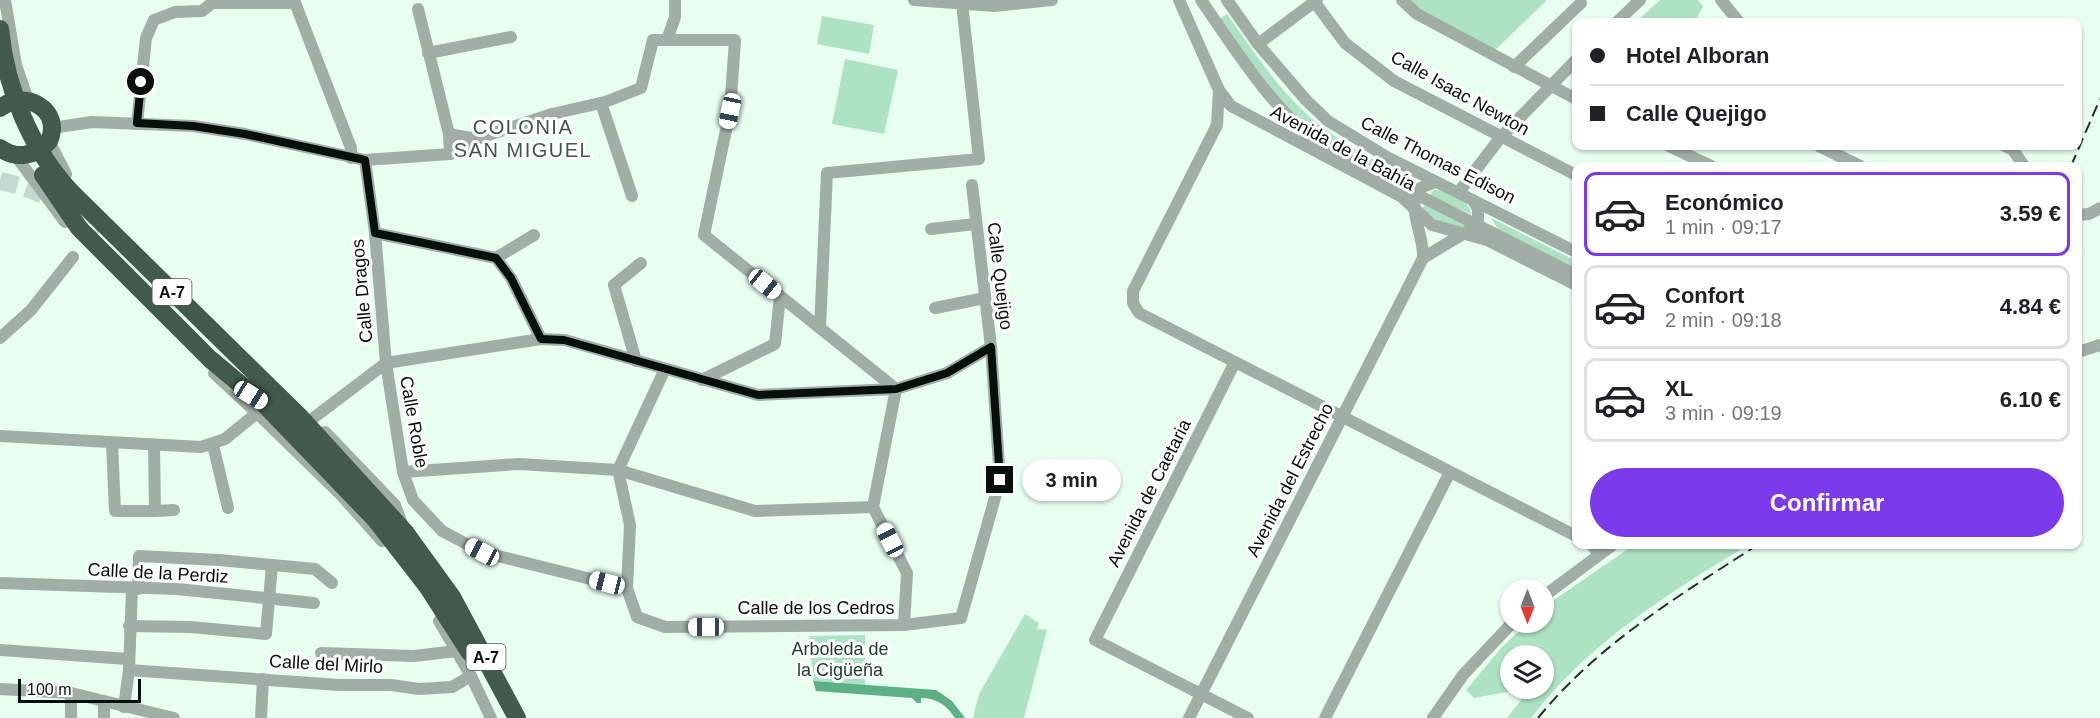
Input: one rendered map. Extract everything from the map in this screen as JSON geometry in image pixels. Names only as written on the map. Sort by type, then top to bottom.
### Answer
[{"type":"highway","name":"A-7","points":[[0,29],[7,69],[7,102],[24,149],[79,228],[260,408],[345,487],[403,552],[464,642],[505,718]]},
{"type":"highway","points":[[7,102],[40,104],[46,110],[24,149]]},
{"type":"highway","name":"A-7","points":[[24,149],[311,424],[371,492],[405,532],[452,597],[517,718]]},
{"type":"highway","points":[[99,233],[255,390],[260,408]]},
{"type":"highway","points":[[120,255],[129,260],[298,424],[311,424]]},
{"type":"highway","points":[[452,597],[464,604],[487,640],[527,718]]},
{"type":"street","points":[[5,0],[16,65],[7,102]]},
{"type":"street","points":[[667,40],[675,17],[675,0]]},
{"type":"street","points":[[914,0],[962,3],[1052,0]]},
{"type":"street","name":"Avenida de la Bahía","points":[[1179,0],[1219,90],[1231,106],[1244,115],[1393,192],[1415,208],[1432,225],[1463,236],[1486,240],[1572,283]]},
{"type":"street","name":"Avenida de la Bahía","points":[[1201,0],[1296,126],[1329,150],[1572,273]]},
{"type":"street","name":"Calle Thomas Edison","points":[[1227,0],[1258,44],[1306,100],[1328,120],[1353,138],[1572,250]]},
{"type":"street","points":[[1401,0],[1417,14],[1572,97]]},
{"type":"street","points":[[1621,18],[1641,0]]},
{"type":"street","points":[[1721,0],[1736,18]]},
{"type":"street","points":[[1258,44],[1314,1]]},
{"type":"street","name":"Calle Isaac Newton","points":[[1314,1],[1345,43],[1394,81],[1500,138],[1572,173]]},
{"type":"street","points":[[137,123],[146,38],[154,20],[174,12],[202,12],[212,3],[294,2],[351,148],[351,158]]},
{"type":"street","points":[[820,328],[827,173],[979,159],[962,3]]},
{"type":"street","points":[[1514,67],[1581,3]]},
{"type":"street","points":[[418,9],[449,134],[450,154]]},
{"type":"street","points":[[428,53],[511,37]]},
{"type":"street","points":[[24,149],[92,122],[193,126],[245,134],[365,160],[450,154],[458,152],[476,139],[552,114],[601,103],[641,88],[653,40],[735,40],[730,111],[704,235],[896,389]]},
{"type":"street","points":[[1459,192],[1500,138],[1572,64]]},
{"type":"street","points":[[1219,90],[1217,125],[1133,291],[1132,297],[1139,313],[1572,534]]},
{"type":"street","points":[[601,103],[632,196]]},
{"type":"street","points":[[1217,125],[1233,117],[1244,115]]},
{"type":"street","points":[[449,134],[476,139]]},
{"type":"street","points":[[1677,150],[1703,162]]},
{"type":"street","points":[[1825,150],[1842,162]]},
{"type":"street","name":"Calle Dragos","points":[[311,424],[386,363],[375,233],[365,160]]},
{"type":"street","points":[[1423,258],[1423,240],[1415,208],[1415,194],[1420,188],[1436,182]]},
{"type":"street","name":"Calle Quejigo","points":[[961,618],[1000,480],[991,347],[972,185]]},
{"type":"street","points":[[1423,258],[1478,225],[1478,209],[1473,200]]},
{"type":"street","points":[[2082,215],[2089,214],[2100,208]]},
{"type":"street","points":[[931,229],[975,224]]},
{"type":"street","points":[[375,233],[496,258],[511,278],[541,339]]},
{"type":"street","points":[[496,258],[534,235]]},
{"type":"street","points":[[1442,246],[1472,238],[1486,240]]},
{"type":"street","points":[[0,338],[31,310],[73,257]]},
{"type":"street","name":"Avenida del Estrecho","points":[[1189,718],[1423,258]]},
{"type":"street","points":[[636,362],[614,285],[641,263]]},
{"type":"street","points":[[702,380],[775,344],[780,296]]},
{"type":"street","points":[[935,308],[985,298]]},
{"type":"street","points":[[386,363],[541,339],[564,340],[758,395],[896,389],[947,373],[991,347]]},
{"type":"street","points":[[2082,351],[2100,345]]},
{"type":"street","name":"Avenida de Caetaria","points":[[1201,694],[1095,640],[1235,362]]},
{"type":"street","name":"Calle Roble","points":[[386,363],[402,472],[413,500],[425,516],[442,531],[482,552],[627,588]]},
{"type":"street","points":[[627,588],[630,525],[618,470],[665,369]]},
{"type":"street","points":[[896,389],[873,507],[907,573],[904,625]]},
{"type":"street","points":[[0,436],[154,446],[213,445],[238,431],[260,408],[381,540],[420,592],[457,651],[491,718]]},
{"type":"street","points":[[112,443],[115,511],[174,510]]},
{"type":"street","points":[[213,445],[228,507]]},
{"type":"street","points":[[154,446],[155,510]]},
{"type":"street","points":[[402,472],[519,464],[618,470],[755,511],[873,507]]},
{"type":"street","points":[[1325,718],[1450,472]]},
{"type":"street","points":[[1554,587],[1595,549]]},
{"type":"street","points":[[124,707],[129,626],[139,556],[315,569],[332,584]]},
{"type":"street","points":[[129,626],[190,627],[266,634],[272,565]]},
{"type":"street","name":"Calle de la Perdiz","points":[[0,583],[177,589],[314,603]]},
{"type":"street","name":"Calle de los Cedros","points":[[627,588],[637,617],[665,627],[904,625],[961,618]]},
{"type":"street","points":[[1433,718],[1463,675],[1503,633]]},
{"type":"street","name":"Calle del Mirlo","points":[[0,650],[263,679],[339,685],[391,685],[419,689],[452,687],[471,676]]},
{"type":"street","points":[[321,653],[414,656],[457,651]]},
{"type":"street","points":[[261,718],[263,679]]},
{"type":"street","points":[[0,689],[71,693],[174,718]]},
{"type":"street","points":[[71,693],[71,718]]},
{"type":"street","points":[[1201,694],[1248,718]]},
{"type":"street","points":[[104,701],[104,718]]},
{"type":"green space","points":[[1408,0],[1547,0],[1494,51],[1425,14]]},
{"type":"green space","points":[[1660,0],[1698,0],[1703,6],[1697,18],[1640,18]]},
{"type":"green space","points":[[1227,14],[1272,76],[1310,117],[1346,144],[1413,180],[1400,180],[1330,146],[1301,126],[1218,20]]},
{"type":"green space","points":[[822,16],[874,25],[869,54],[817,44]]},
{"type":"green space","points":[[845,59],[898,70],[884,134],[832,124]]},
{"type":"green space","points":[[1434,190],[1445,192],[1462,200],[1470,209],[1471,214],[1429,196]]},
{"type":"green space","points":[[1426,204],[1466,225],[1463,229],[1440,224],[1422,208]]},
{"type":"green space","points":[[1491,218],[1572,259],[1572,269],[1500,232]]},
{"type":"green space","points":[[1628,549],[1741,549],[1689,581],[1631,621],[1578,666],[1554,690],[1554,645],[1504,645],[1517,633],[1554,633],[1554,600]]},
{"type":"green space","points":[[1025,614],[1039,623],[1037,629],[1047,630],[1024,718],[973,718],[979,694]]},
{"type":"green space","name":"Arboleda de la Cigüeña","points":[[865,635],[865,685],[813,681],[809,636]]},
{"type":"green space","points":[[1500,650],[1500,693],[1474,698],[1466,690]]},
{"type":"green space","points":[[1522,699],[1546,699],[1531,718],[1507,718]]},
{"type":"shaded area","points":[[813,681],[936,690],[952,701],[965,718],[955,718],[945,706],[932,699],[921,698],[921,703],[917,703],[912,698],[816,691]]},
{"type":"tunnel","points":[[0,181],[42,194],[76,214],[99,233]]},
{"type":"railway","points":[[2082,141],[2100,99]]},
{"type":"railway","points":[[2073,162],[2078,150]]},
{"type":"railway","points":[[1538,718],[1561,691],[1613,644],[1670,602],[1751,549]]},
{"type":"district","name":"COLONIA SAN MIGUEL","points":[[523,138]]},
{"type":"route","points":[[141,82],[137,123],[193,126],[245,134],[365,160],[375,233],[496,258],[511,278],[541,339],[564,340],[758,395],[896,389],[947,373],[991,347],[1000,480]]}]
